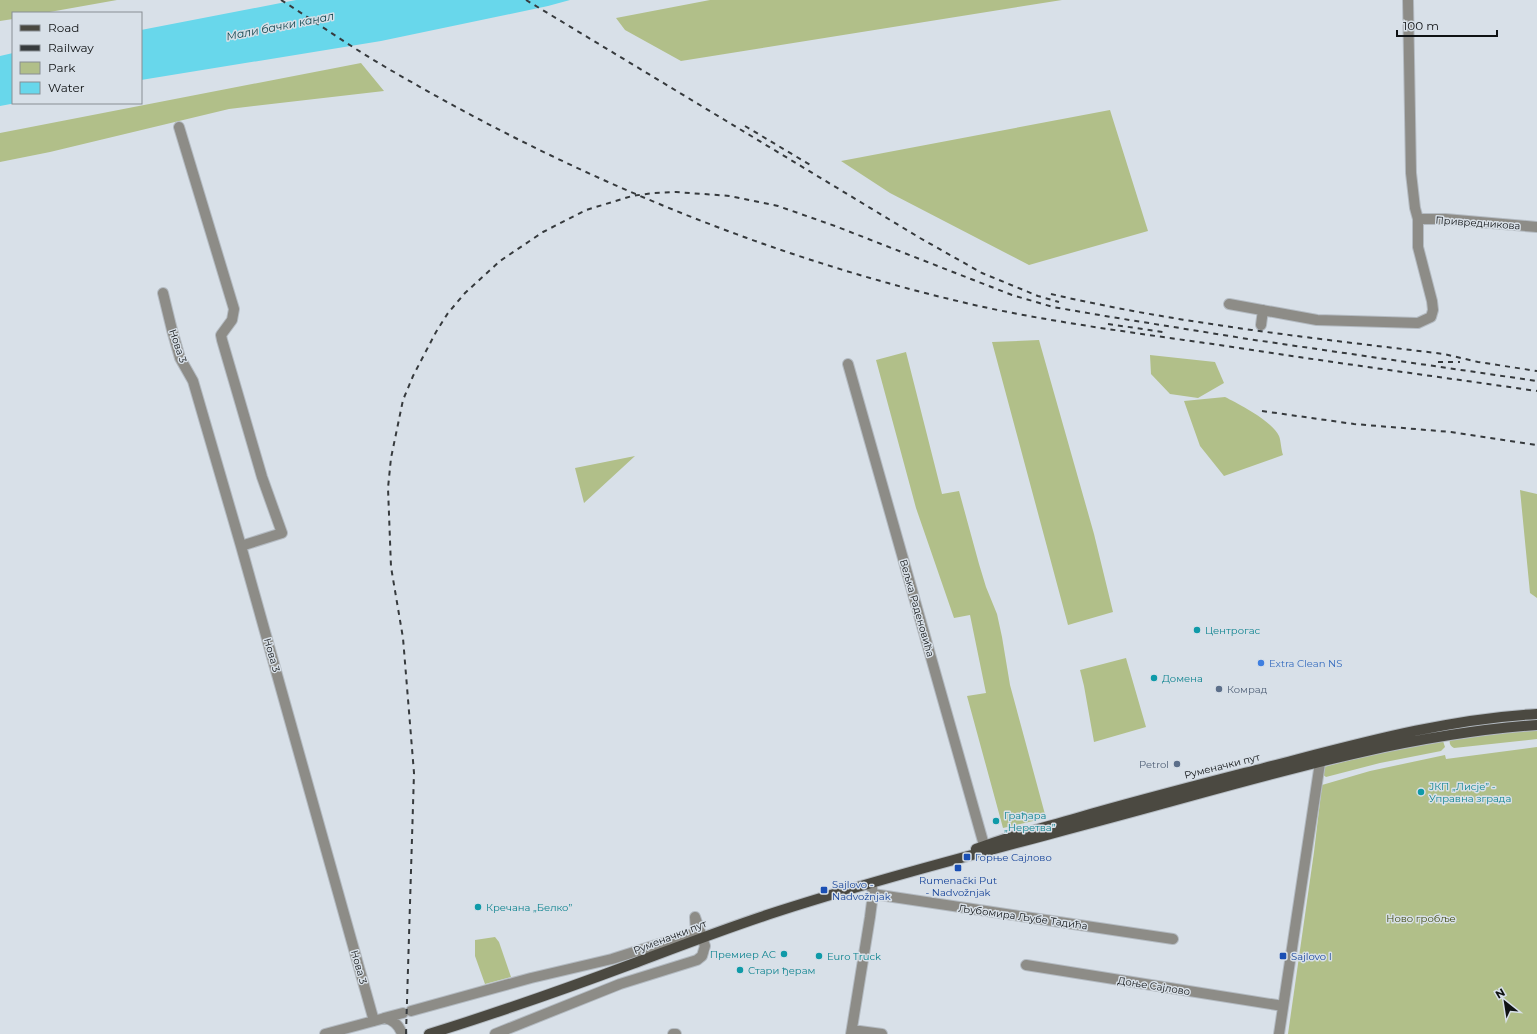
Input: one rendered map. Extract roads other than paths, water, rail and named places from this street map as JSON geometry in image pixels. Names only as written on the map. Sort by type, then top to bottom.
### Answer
[{"type":"main road","name":"Руменачки пут","points":[[430,1034],[557,991],[776,912],[1164,793],[1380,738],[1444,725],[1509,715],[1537,714]]},
{"type":"main road","name":"Руменачки пут","points":[[1018,839],[1320,763],[1419,740],[1486,729],[1537,725]]},
{"type":"street","points":[[1229,304],[1316,320],[1418,323],[1431,317],[1433,310],[1432,300],[1418,247],[1418,219],[1415,208],[1412,173],[1408,0]]},
{"type":"street","points":[[179,127],[234,309],[232,320],[221,335],[222,340],[262,477],[282,533],[241,546]]},
{"type":"street","name":"Привредникова","points":[[1418,219],[1445,219],[1537,227]]},
{"type":"street","name":"Нова 3","points":[[163,293],[180,358],[194,381],[378,1020]]},
{"type":"street","points":[[1261,325],[1263,310]]},
{"type":"street","name":"Вељка Раденовића","points":[[848,364],[985,849]]},
{"type":"street","points":[[1279,1034],[1320,763]]},
{"type":"street","points":[[871,883],[873,894],[852,1032],[882,1034]]},
{"type":"street","name":"Љубомира Љубе Тадића","points":[[873,894],[1173,939]]},
{"type":"street","points":[[325,1034],[531,978],[612,960],[656,945],[696,934],[695,917],[705,946],[702,956],[694,962],[620,984],[495,1034]]},
{"type":"street","name":"Доње Сајлово","points":[[1026,965],[1283,1006]]},
{"type":"street","points":[[378,1020],[394,1021],[402,1034]]},
{"type":"water","name":"Мали бачки канал","points":[[296,0],[570,0],[381,41],[142,80],[142,30]]},
{"type":"water","points":[[12,53],[12,104],[0,106],[0,56]]},
{"type":"railway","points":[[281,0],[380,64],[464,111],[535,148],[608,182],[682,213],[757,242],[833,267],[910,289],[988,308],[1052,320],[1537,391]]},
{"type":"railway","points":[[526,0],[920,238],[982,273],[1038,296],[1059,302]]},
{"type":"railway","points":[[745,126],[812,166]]},
{"type":"railway","points":[[406,1034],[414,773],[403,638],[391,567],[388,488],[391,458],[403,400],[413,376],[436,332],[448,313],[465,293],[500,261],[543,232],[586,210],[632,196],[676,192],[730,196],[778,206],[835,226],[1012,295],[1053,307],[1248,339],[1537,381]]},
{"type":"railway","points":[[1051,294],[1100,305],[1197,322],[1444,354],[1478,362],[1537,371]]},
{"type":"railway","points":[[1108,324],[1163,332]]},
{"type":"railway","points":[[1438,362],[1460,362]]},
{"type":"railway","points":[[1262,411],[1354,424],[1451,432],[1537,445]]},
{"type":"place","name":"Центрогас","points":[[1197,630]]},
{"type":"place","name":"Extra Clean NS","points":[[1261,663]]},
{"type":"place","name":"Домена","points":[[1154,678]]},
{"type":"place","name":"Комрад","points":[[1219,689]]},
{"type":"place","name":"Petrol","points":[[1177,764]]},
{"type":"place","name":"ЈКП „Лисје” - Управна зграда","points":[[1421,792]]},
{"type":"place","name":"Грађара „Неретва”","points":[[996,821]]},
{"type":"place","name":"Горње Сајлово","points":[[967,857]]},
{"type":"place","name":"Rumenački Put - Nadvožnjak","points":[[958,868]]},
{"type":"place","name":"Sajlovo - Nadvožnjak","points":[[824,890]]},
{"type":"place","name":"Кречана „Белко”","points":[[478,907]]},
{"type":"place","name":"Премиер АС","points":[[784,954]]},
{"type":"place","name":"Euro Truck","points":[[819,956]]},
{"type":"place","name":"Sajlovo I","points":[[1283,956]]},
{"type":"place","name":"Стари ђерам","points":[[740,970]]},
{"type":"park label","name":"Ново гробље","points":[[1421,918]]}]
